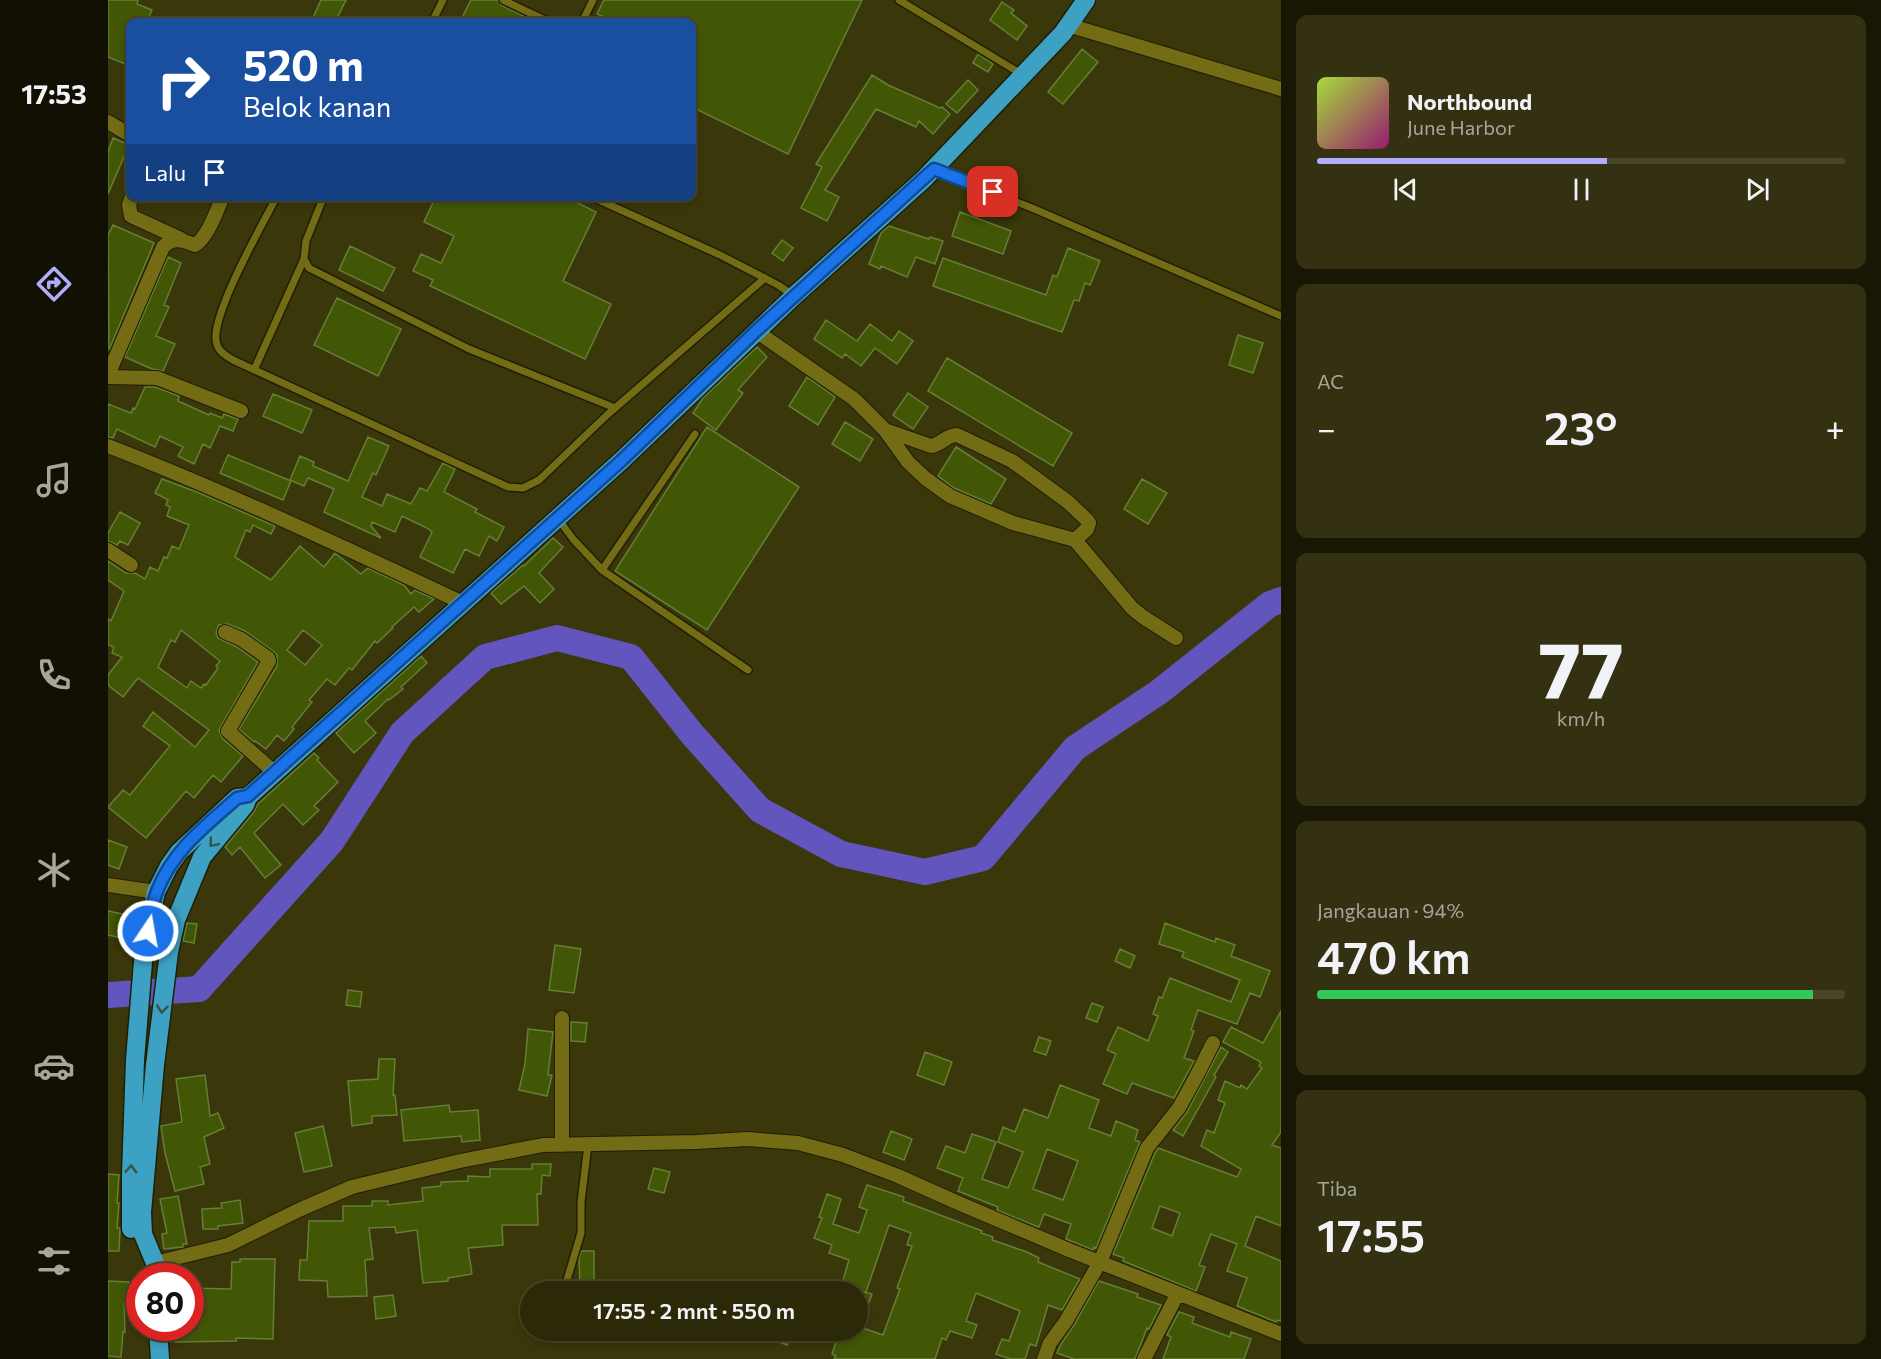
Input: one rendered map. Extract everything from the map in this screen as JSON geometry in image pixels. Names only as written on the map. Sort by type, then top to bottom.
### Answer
[{"type":"highway","points":[[153,1263],[143,1234],[142,1212],[155,1065],[169,952],[176,920],[202,857],[245,805],[248,796],[621,461],[756,331],[934,169],[1063,33],[1086,0]]},
{"type":"highway","points":[[146,1240],[132,1233],[130,1216],[135,1060],[144,950],[156,892],[179,852],[237,798],[248,796]]},
{"type":"highway","points":[[159,1341],[160,1359]]},
{"type":"street","points":[[1068,25],[1281,89]]},
{"type":"street","points":[[108,122],[126,133]]},
{"type":"street","points":[[130,201],[131,216],[195,245],[213,220],[221,201]]},
{"type":"street","points":[[181,239],[163,247],[108,376],[157,378],[241,411]]},
{"type":"street","points":[[756,331],[854,399],[885,430],[908,462],[950,496],[1013,523],[1075,540],[1132,608],[1176,638]]},
{"type":"street","points":[[885,430],[931,446],[948,436],[957,435],[1012,461],[1068,502],[1087,520],[1089,524],[1087,529],[1075,540]]},
{"type":"street","points":[[108,446],[283,519],[463,603]]},
{"type":"street","points":[[108,550],[131,565]]},
{"type":"street","points":[[225,632],[241,639],[268,658],[269,661],[228,731],[274,773]]},
{"type":"street","points":[[108,885],[156,892]]},
{"type":"street","points":[[562,1018],[562,1145]]},
{"type":"street","points":[[1044,1359],[1050,1343],[1066,1321],[1100,1262],[1147,1148],[1179,1108],[1213,1043]]},
{"type":"street","points":[[175,1263],[228,1245],[352,1187],[460,1161],[543,1145],[747,1139],[798,1143],[843,1155],[1100,1262],[1281,1334]]},
{"type":"street","points":[[1144,1359],[1178,1293]]},
{"type":"lane","points":[[434,18],[443,0]]},
{"type":"lane","points":[[503,0],[541,18]]},
{"type":"lane","points":[[584,18],[593,0]]},
{"type":"lane","points":[[899,0],[1023,75]]},
{"type":"lane","points":[[934,169],[1032,208],[1281,316]]},
{"type":"lane","points":[[275,201],[227,297],[218,322],[216,340],[219,351],[254,370],[508,487],[523,488],[539,480],[615,408],[765,278]]},
{"type":"lane","points":[[254,370],[304,259],[306,242],[322,201]]},
{"type":"lane","points":[[601,201],[720,255],[794,296]]},
{"type":"lane","points":[[304,259],[309,268],[469,349],[615,408]]},
{"type":"lane","points":[[602,570],[695,434]]},
{"type":"lane","points":[[557,517],[573,539],[602,570],[748,670]]},
{"type":"lane","points":[[567,1281],[581,1233],[581,1202],[588,1145]]},
{"type":"building","points":[[108,0],[138,0],[137,4],[152,10],[149,18],[126,18],[126,64],[108,57]]},
{"type":"building","points":[[321,0],[346,0],[337,18],[313,18]]},
{"type":"building","points":[[471,0],[497,0],[501,5],[528,18],[462,18]]},
{"type":"building","points":[[604,0],[862,0],[788,154],[696,109],[696,18],[606,18],[597,14]]},
{"type":"building","points":[[1002,2],[1014,10],[1011,13],[1027,26],[1017,40],[990,20]]},
{"type":"building","points":[[1082,49],[1098,62],[1063,104],[1048,92]]},
{"type":"building","points":[[978,54],[993,64],[988,72],[973,63]]},
{"type":"building","points":[[872,75],[888,85],[942,107],[950,114],[933,134],[919,121],[916,127],[876,109],[825,190],[839,197],[827,221],[801,208],[822,167],[816,164]]},
{"type":"building","points":[[968,80],[978,90],[957,113],[946,104]]},
{"type":"building","points":[[113,138],[126,144],[126,152],[108,194],[108,152]]},
{"type":"building","points":[[434,201],[574,201],[596,212],[563,281],[611,304],[585,359],[430,286],[433,280],[413,271],[421,254],[441,263],[454,236],[424,222]]},
{"type":"building","points":[[960,212],[1011,231],[1003,254],[952,236]]},
{"type":"building","points":[[113,225],[154,243],[109,350],[108,235]]},
{"type":"building","points":[[889,226],[929,239],[930,237],[943,241],[935,264],[916,257],[907,277],[881,266],[880,269],[869,264],[881,233]]},
{"type":"building","points":[[782,240],[793,248],[783,261],[772,253]]},
{"type":"building","points":[[350,246],[395,268],[383,291],[339,270]]},
{"type":"building","points":[[1068,248],[1100,261],[1090,285],[1085,283],[1079,301],[1074,300],[1062,332],[933,286],[943,258],[1046,295],[1053,275],[1057,277]]},
{"type":"building","points":[[168,257],[181,263],[164,305],[169,307],[156,336],[175,344],[163,371],[152,369],[125,357]]},
{"type":"building","points":[[337,298],[401,329],[378,376],[314,345]]},
{"type":"building","points":[[826,320],[857,341],[870,324],[892,341],[899,331],[913,341],[897,364],[875,348],[861,366],[845,354],[842,358],[814,339]]},
{"type":"building","points":[[1238,335],[1263,343],[1253,373],[1229,365]]},
{"type":"building","points":[[757,347],[767,357],[738,390],[743,393],[716,430],[693,413],[703,398]]},
{"type":"building","points":[[947,358],[1072,433],[1053,466],[928,391]]},
{"type":"building","points":[[807,377],[835,397],[818,425],[789,406]]},
{"type":"building","points":[[145,387],[155,387],[179,396],[178,401],[209,415],[210,413],[222,418],[224,414],[238,419],[233,431],[220,426],[210,448],[203,444],[194,464],[178,456],[183,447],[160,436],[155,447],[117,429],[113,438],[108,437],[108,404],[131,413]]},
{"type":"building","points":[[908,393],[928,407],[913,429],[893,415]]},
{"type":"building","points":[[273,394],[312,410],[302,433],[263,416]]},
{"type":"building","points":[[845,422],[873,439],[860,461],[832,444]]},
{"type":"building","points":[[707,427],[799,487],[707,630],[615,571]]},
{"type":"building","points":[[368,437],[389,446],[376,475],[373,473],[362,497],[382,506],[387,494],[411,504],[420,488],[427,491],[443,463],[455,469],[444,492],[477,509],[475,512],[504,527],[497,541],[489,536],[479,556],[465,549],[453,573],[420,557],[432,532],[429,529],[402,516],[395,532],[372,522],[371,526],[381,538],[324,512],[334,489],[308,478],[304,486],[290,480],[300,456],[314,462],[313,466],[348,481]]},
{"type":"building","points":[[956,447],[1006,479],[991,504],[954,488],[938,476]]},
{"type":"building","points":[[228,455],[291,481],[283,500],[220,473]]},
{"type":"building","points":[[162,479],[275,526],[271,534],[253,525],[250,532],[246,530],[235,557],[271,580],[300,546],[324,567],[335,553],[361,574],[368,568],[404,585],[411,594],[415,590],[434,599],[419,612],[414,607],[377,643],[375,641],[352,670],[349,668],[335,685],[327,679],[309,700],[312,702],[284,741],[277,735],[266,749],[239,729],[277,666],[277,655],[245,631],[228,624],[219,625],[216,632],[218,638],[237,647],[258,662],[219,730],[222,738],[243,756],[221,782],[213,775],[194,798],[186,791],[146,838],[108,807],[123,790],[130,795],[170,746],[143,726],[153,712],[195,747],[209,730],[138,678],[123,697],[108,685],[108,675],[122,657],[112,653],[114,647],[108,645],[108,619],[111,621],[124,591],[108,580],[108,561],[126,573],[135,573],[145,579],[150,567],[158,571],[172,546],[179,549],[189,525],[167,516],[170,507],[166,505],[168,500],[155,493]],"holes":[[[181,630],[220,661],[216,666],[218,668],[206,685],[204,684],[201,688],[191,681],[187,688],[158,667],[171,640],[175,642]],[[303,630],[322,645],[305,665],[287,650]]]},
{"type":"building","points":[[1142,479],[1167,493],[1148,524],[1124,509]]},
{"type":"building","points":[[120,512],[140,523],[128,545],[120,541],[117,545],[108,541],[108,533]]},
{"type":"building","points":[[553,538],[563,547],[539,573],[554,589],[540,603],[524,586],[501,604],[491,593]]},
{"type":"building","points":[[421,656],[427,663],[401,687],[403,689],[388,699],[365,721],[376,733],[354,753],[336,733]]},
{"type":"building","points":[[314,753],[319,758],[317,760],[338,782],[314,806],[319,810],[303,825],[283,804],[254,833],[281,865],[265,878],[240,847],[232,855],[225,847],[258,804]]},
{"type":"building","points":[[108,840],[127,847],[119,869],[108,865]]},
{"type":"building","points":[[108,911],[123,914],[118,937],[108,935]]},
{"type":"building","points":[[187,923],[197,924],[194,943],[183,941]]},
{"type":"building","points":[[1165,923],[1215,942],[1216,938],[1235,945],[1231,956],[1270,971],[1260,997],[1250,993],[1237,1024],[1198,1010],[1191,1030],[1194,1031],[1184,1058],[1194,1061],[1174,1098],[1132,1083],[1127,1094],[1103,1084],[1116,1054],[1107,1050],[1118,1027],[1148,1041],[1158,1016],[1153,1014],[1159,997],[1162,998],[1170,978],[1231,1002],[1240,980],[1182,957],[1184,952],[1159,944]]},
{"type":"building","points":[[555,945],[581,949],[574,993],[549,990]]},
{"type":"building","points":[[1120,949],[1135,956],[1130,968],[1115,961]]},
{"type":"building","points":[[348,990],[362,992],[360,1007],[346,1005]]},
{"type":"building","points":[[1092,1003],[1103,1007],[1097,1022],[1086,1018]]},
{"type":"building","points":[[1281,1011],[1281,1132],[1272,1145],[1281,1148],[1281,1226],[1256,1216],[1245,1246],[1281,1261],[1281,1321],[1276,1322],[1237,1306],[1247,1278],[1227,1271],[1237,1244],[1211,1234],[1199,1265],[1205,1267],[1196,1291],[1123,1261],[1124,1258],[1113,1254],[1158,1148],[1237,1177],[1241,1169],[1201,1146],[1207,1130],[1214,1133],[1225,1103],[1218,1100],[1225,1081],[1247,1089],[1262,1068],[1259,1066],[1261,1062],[1223,1042],[1231,1027],[1263,1043]],"holes":[[[1160,1206],[1180,1213],[1172,1236],[1152,1228]]]},
{"type":"building","points":[[571,1022],[587,1023],[585,1042],[571,1041]]},
{"type":"building","points":[[528,1029],[553,1032],[548,1075],[552,1075],[547,1096],[519,1090],[525,1064]]},
{"type":"building","points":[[1039,1037],[1051,1041],[1046,1055],[1034,1051]]},
{"type":"building","points":[[1221,1047],[1228,1052],[1183,1136],[1173,1130],[1187,1112]]},
{"type":"building","points":[[925,1052],[952,1062],[944,1085],[917,1075]]},
{"type":"building","points":[[379,1059],[395,1059],[393,1095],[395,1095],[397,1115],[372,1116],[372,1123],[352,1126],[348,1081],[378,1079]]},
{"type":"building","points":[[205,1075],[210,1116],[218,1113],[224,1128],[204,1137],[210,1164],[200,1167],[204,1184],[175,1191],[161,1126],[182,1122],[176,1079]]},
{"type":"building","points":[[1060,1085],[1099,1100],[1089,1128],[1111,1136],[1116,1121],[1138,1130],[1135,1140],[1140,1142],[1096,1248],[1094,1247],[1093,1250],[1066,1239],[1071,1224],[1044,1214],[1038,1227],[997,1210],[998,1207],[958,1191],[963,1178],[937,1168],[946,1146],[965,1153],[972,1134],[996,1142],[982,1179],[1008,1188],[1023,1152],[998,1142],[1003,1127],[1015,1132],[1024,1109],[1048,1118]],"holes":[[[1047,1149],[1078,1161],[1063,1200],[1033,1189]]]},
{"type":"building","points":[[449,1105],[450,1112],[478,1110],[480,1140],[462,1142],[461,1136],[404,1141],[401,1110]]},
{"type":"building","points":[[323,1126],[332,1166],[304,1172],[295,1133]]},
{"type":"building","points":[[891,1131],[912,1139],[904,1160],[883,1152]]},
{"type":"building","points":[[532,1164],[551,1164],[550,1176],[542,1175],[541,1194],[537,1194],[538,1225],[502,1225],[503,1245],[468,1248],[472,1274],[448,1278],[448,1281],[423,1283],[417,1230],[396,1233],[395,1227],[369,1228],[373,1259],[365,1260],[367,1296],[328,1297],[327,1281],[299,1280],[300,1260],[307,1260],[309,1221],[343,1221],[343,1206],[372,1206],[372,1201],[388,1201],[388,1205],[423,1201],[422,1188],[441,1186],[441,1182],[468,1181],[468,1176],[490,1177],[490,1169],[532,1169]]},
{"type":"building","points":[[654,1168],[670,1172],[664,1193],[648,1189]]},
{"type":"building","points":[[108,1174],[119,1175],[117,1228],[120,1228],[119,1251],[108,1251]]},
{"type":"building","points":[[867,1185],[904,1197],[903,1201],[982,1231],[981,1233],[993,1237],[992,1240],[1027,1252],[1039,1258],[1038,1262],[1080,1279],[1062,1310],[1048,1305],[1036,1346],[1030,1344],[1025,1359],[1011,1359],[996,1354],[1002,1339],[1009,1341],[1020,1311],[976,1293],[966,1321],[977,1325],[972,1338],[950,1331],[946,1340],[942,1338],[935,1359],[834,1359],[836,1356],[832,1354],[836,1341],[868,1341],[868,1330],[883,1335],[900,1289],[897,1288],[912,1246],[907,1245],[911,1233],[889,1225],[868,1286],[868,1281],[843,1280],[849,1260],[829,1253],[832,1245],[814,1238],[822,1218],[819,1217],[827,1194],[841,1199],[833,1224],[859,1233],[867,1210],[859,1207]]},
{"type":"building","points":[[178,1196],[187,1244],[183,1244],[183,1247],[164,1249],[162,1234],[167,1233],[160,1199]]},
{"type":"building","points":[[240,1200],[243,1223],[218,1226],[218,1229],[203,1229],[202,1209],[222,1208],[221,1203]]},
{"type":"building","points":[[581,1251],[594,1251],[594,1281],[580,1281]]},
{"type":"building","points":[[240,1259],[275,1259],[273,1339],[236,1338],[236,1341],[175,1342],[204,1341],[204,1288],[231,1289],[232,1262],[240,1262]]},
{"type":"building","points":[[108,1281],[126,1282],[125,1332],[123,1332],[121,1357],[108,1356]]},
{"type":"building","points":[[1099,1281],[1138,1294],[1137,1297],[1161,1305],[1149,1329],[1147,1328],[1135,1359],[1074,1359],[1057,1353]]},
{"type":"building","points":[[868,1293],[872,1294],[868,1305]]},
{"type":"building","points":[[393,1295],[396,1316],[376,1319],[374,1297]]},
{"type":"building","points":[[1179,1312],[1194,1317],[1192,1323],[1230,1337],[1231,1332],[1251,1339],[1244,1359],[1163,1359],[1171,1337],[1167,1335]]},
{"type":"building","points":[[776,1341],[788,1341],[787,1345]]},
{"type":"waterway","points":[[108,995],[199,989],[332,841],[402,733],[485,657],[557,638],[631,657],[692,734],[760,810],[841,854],[925,872],[983,858],[1075,748],[1159,692],[1270,604],[1281,600]]},
{"type":"route","points":[[148,931],[156,892],[169,866],[191,840],[237,798],[248,796],[358,699],[621,461],[756,331],[934,169],[993,192]]}]
